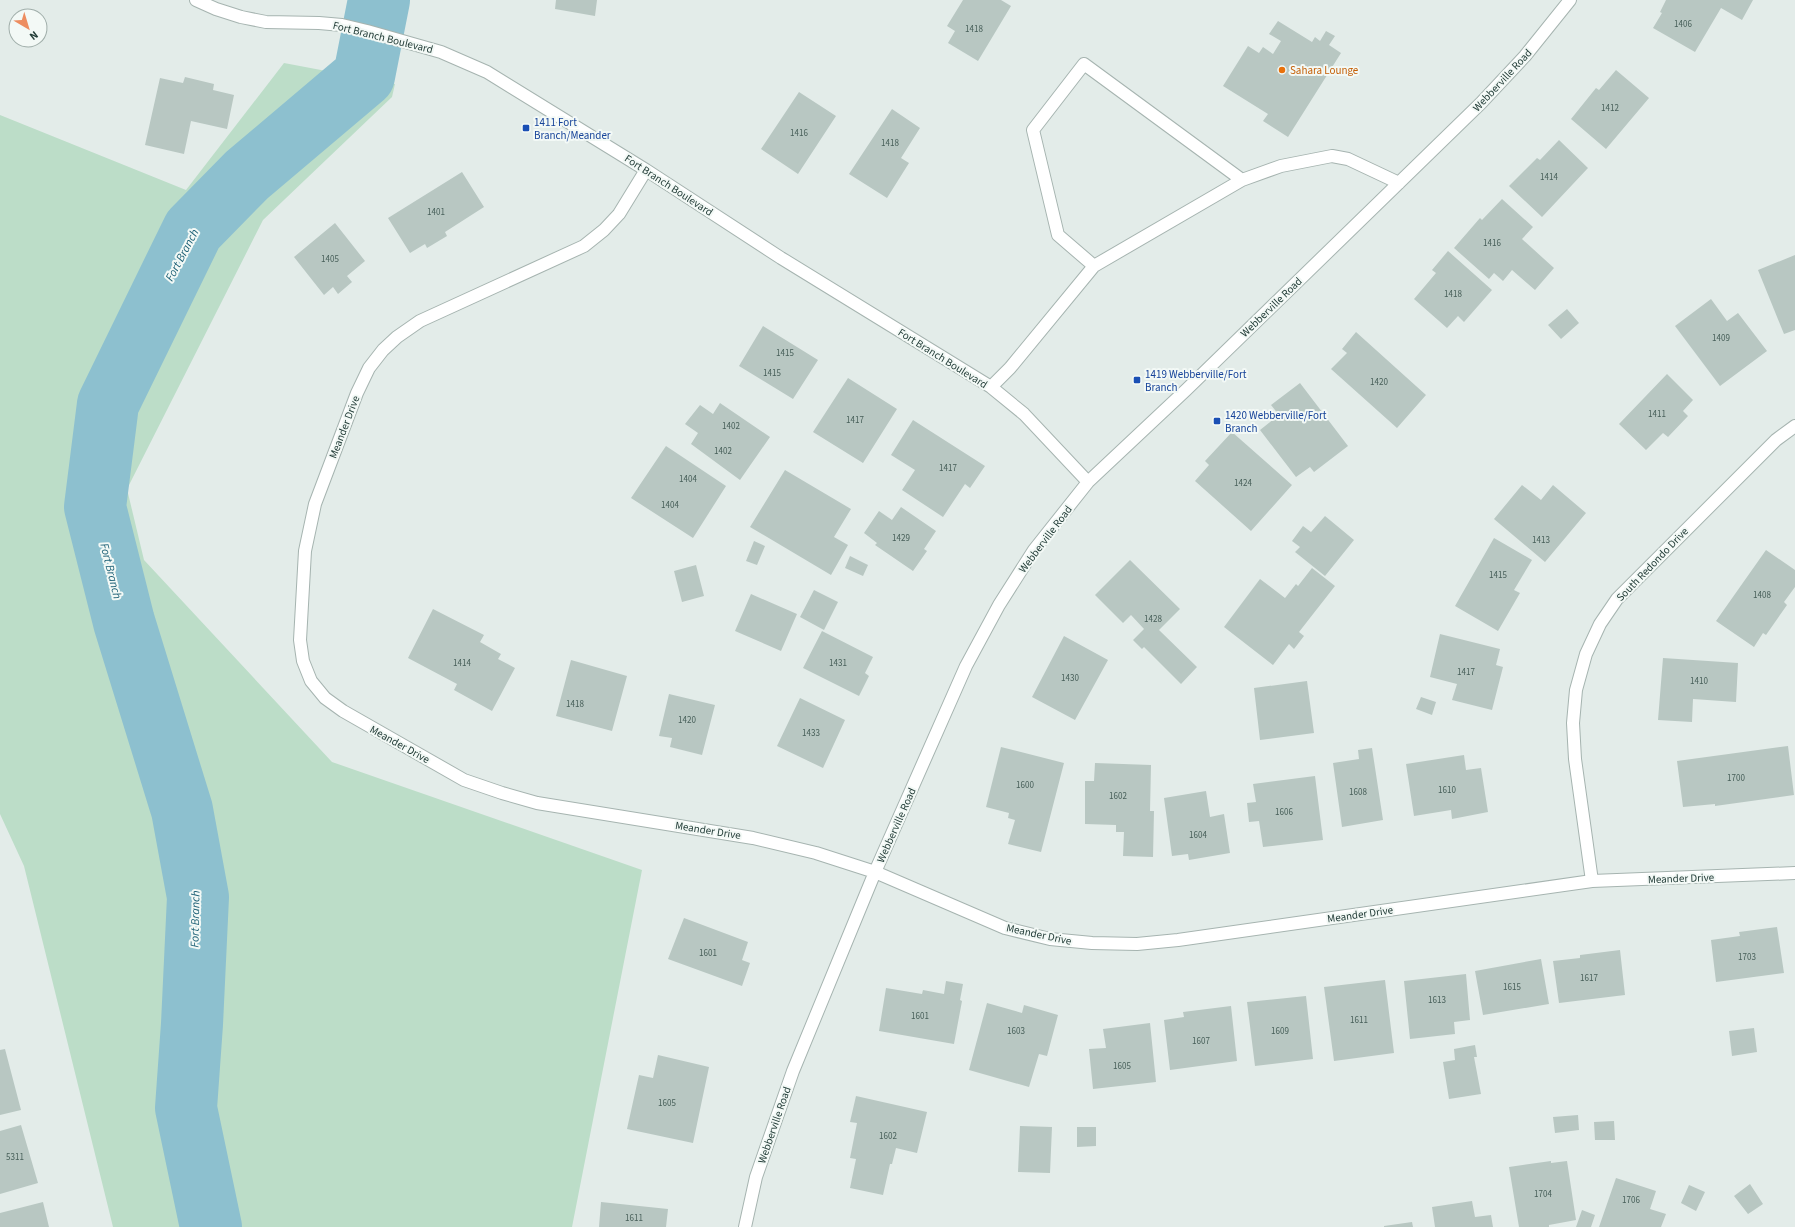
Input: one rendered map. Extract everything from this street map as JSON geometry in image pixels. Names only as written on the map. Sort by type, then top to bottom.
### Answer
[{"type":"street","name":"Fort Branch Boulevard","points":[[196,0],[216,9],[241,17],[266,22],[313,22],[342,25],[426,48],[487,72],[646,170],[781,258],[991,387],[1024,414],[1088,482]]},
{"type":"street","name":"Webberville Road","points":[[745,1227],[756,1177],[793,1071],[875,872],[966,666],[999,605],[1034,550],[1088,482],[1186,390],[1481,103],[1525,56],[1570,0]]},
{"type":"street","points":[[1094,266],[1058,235],[1032,130],[1084,64],[1242,180]]},
{"type":"street","points":[[991,387],[1010,368],[1094,266],[1242,180],[1281,166],[1332,156],[1348,159],[1399,183]]},
{"type":"street","name":"Meander Drive","points":[[646,170],[619,214],[604,230],[584,246],[420,321],[397,337],[383,350],[369,368],[357,393],[315,504],[305,551],[300,640],[303,661],[311,682],[325,698],[343,711],[464,780],[502,793],[537,803],[753,838],[816,853],[875,872],[1005,928],[1050,938],[1092,943],[1137,944],[1178,940],[1592,881],[1795,873]]},
{"type":"street","name":"South Redondo Drive","points":[[1592,881],[1575,760],[1573,723],[1576,690],[1586,654],[1600,624],[1617,599],[1776,440],[1795,426]]},
{"type":"green space","points":[[284,63],[395,84],[392,97],[263,220],[127,489],[144,560],[332,762],[642,870],[572,1227],[113,1227],[24,866],[0,814],[0,115],[186,190]]},
{"type":"building","points":[[556,0],[597,0],[595,16],[555,9]]},
{"type":"building","points":[[963,0],[1001,0],[1011,6],[978,61],[948,43],[955,31],[947,26]]},
{"type":"building","points":[[1666,0],[1753,0],[1742,20],[1721,8],[1695,52],[1653,28],[1662,13],[1660,12]]},
{"type":"building","name":"Sahara Lounge","points":[[1278,21],[1312,42],[1315,37],[1320,41],[1326,31],[1335,36],[1329,45],[1341,53],[1288,137],[1263,121],[1268,114],[1223,86],[1248,46],[1259,53],[1263,47],[1273,54],[1281,41],[1269,34]]},
{"type":"building","points":[[1616,70],[1649,98],[1606,149],[1571,119],[1596,88],[1599,90]]},
{"type":"building","points":[[185,77],[214,84],[213,90],[234,95],[227,129],[191,121],[184,154],[145,145],[160,78],[183,83]]},
{"type":"building","points":[[799,92],[836,116],[798,174],[761,149]]},
{"type":"building","points":[[892,109],[920,128],[901,158],[909,163],[887,198],[849,174]]},
{"type":"building","points":[[1559,140],[1588,168],[1542,217],[1509,186],[1537,158],[1540,160]]},
{"type":"building","points":[[462,172],[484,207],[445,232],[447,236],[427,248],[425,244],[410,253],[388,218]]},
{"type":"building","points":[[1502,199],[1533,227],[1522,239],[1554,268],[1535,290],[1512,270],[1503,281],[1494,273],[1489,279],[1454,248],[1480,218],[1482,220]]},
{"type":"building","points":[[335,223],[365,261],[347,276],[352,282],[338,294],[333,287],[324,295],[294,257]]},
{"type":"building","points":[[1448,251],[1492,290],[1464,322],[1458,316],[1447,328],[1414,299],[1436,273],[1432,270]]},
{"type":"building","points":[[1795,255],[1795,330],[1784,334],[1758,270]]},
{"type":"building","points":[[1711,299],[1727,321],[1738,313],[1767,351],[1720,386],[1675,326]]},
{"type":"building","points":[[1567,309],[1579,323],[1561,339],[1548,325]]},
{"type":"building","points":[[763,326],[818,360],[793,399],[739,366]]},
{"type":"building","points":[[1356,332],[1426,395],[1397,428],[1331,369],[1347,353],[1342,349]]},
{"type":"building","points":[[1667,374],[1693,400],[1683,411],[1688,416],[1668,437],[1663,433],[1646,450],[1619,424]]},
{"type":"building","points":[[848,378],[897,409],[863,463],[813,432]]},
{"type":"building","points":[[1300,383],[1348,446],[1314,472],[1310,467],[1296,477],[1260,430],[1279,415],[1271,405]]},
{"type":"building","points":[[720,403],[770,437],[740,480],[691,444],[698,433],[685,424],[700,405],[713,414]]},
{"type":"building","points":[[913,420],[985,466],[970,488],[965,484],[943,517],[902,490],[915,470],[891,455]]},
{"type":"building","points":[[1232,432],[1292,485],[1251,531],[1195,481],[1209,465],[1205,461]]},
{"type":"building","points":[[666,446],[726,486],[693,538],[631,498]]},
{"type":"building","points":[[785,470],[851,509],[834,537],[848,545],[831,575],[750,527]]},
{"type":"building","points":[[1522,485],[1541,500],[1553,485],[1586,513],[1545,562],[1494,519]]},
{"type":"building","points":[[901,507],[936,531],[924,549],[927,551],[913,571],[875,545],[877,543],[864,533],[879,511],[892,520]]},
{"type":"building","points":[[1325,516],[1354,540],[1325,576],[1295,552],[1300,547],[1292,541],[1303,526],[1311,532]]},
{"type":"building","points":[[1494,538],[1532,560],[1514,590],[1520,593],[1498,631],[1455,606]]},
{"type":"building","points":[[754,541],[765,546],[757,565],[746,561]]},
{"type":"building","points":[[1766,550],[1795,570],[1795,587],[1784,602],[1787,605],[1766,635],[1763,633],[1754,647],[1716,621]]},
{"type":"building","points":[[850,556],[868,565],[863,576],[845,568]]},
{"type":"building","points":[[1130,560],[1180,609],[1159,630],[1197,667],[1181,684],[1144,647],[1142,649],[1133,640],[1144,629],[1131,615],[1123,623],[1095,595]]},
{"type":"building","points":[[696,565],[704,596],[682,602],[674,571]]},
{"type":"building","points":[[1312,568],[1335,586],[1299,632],[1304,636],[1294,649],[1289,644],[1273,665],[1224,627],[1260,579],[1285,598],[1296,584],[1298,586]]},
{"type":"building","points":[[814,590],[838,602],[824,630],[800,617]]},
{"type":"building","points":[[751,594],[797,614],[781,651],[735,631]]},
{"type":"building","points":[[433,609],[484,635],[480,642],[501,654],[498,659],[515,668],[492,711],[454,690],[457,684],[408,658]]},
{"type":"building","points":[[822,631],[873,657],[865,673],[869,676],[859,696],[803,668]]},
{"type":"building","points":[[1440,634],[1500,649],[1496,665],[1503,667],[1492,710],[1452,700],[1457,684],[1430,677]]},
{"type":"building","points":[[1064,636],[1108,660],[1075,720],[1032,697]]},
{"type":"building","points":[[1663,658],[1738,663],[1736,702],[1693,699],[1692,722],[1658,720]]},
{"type":"building","points":[[571,660],[627,676],[612,731],[556,716]]},
{"type":"building","points":[[1307,681],[1314,733],[1260,740],[1254,688]]},
{"type":"building","points":[[669,694],[715,705],[702,755],[670,747],[672,738],[659,736]]},
{"type":"building","points":[[1421,697],[1436,702],[1432,715],[1416,709]]},
{"type":"building","points":[[800,698],[845,720],[823,768],[777,746]]},
{"type":"building","points":[[1788,746],[1794,795],[1715,806],[1715,804],[1683,807],[1677,761]]},
{"type":"building","points":[[1001,747],[1064,763],[1041,852],[1008,844],[1015,820],[1008,818],[1009,813],[986,807]]},
{"type":"building","points":[[1372,748],[1383,820],[1342,827],[1333,763],[1359,759],[1358,750]]},
{"type":"building","points":[[1464,755],[1466,770],[1481,768],[1488,812],[1452,819],[1451,810],[1414,816],[1406,764]]},
{"type":"building","points":[[1095,763],[1151,765],[1150,811],[1154,811],[1153,857],[1123,856],[1124,832],[1116,832],[1116,825],[1085,824],[1085,781],[1094,781]]},
{"type":"building","points":[[1315,776],[1323,840],[1263,847],[1259,821],[1249,822],[1247,803],[1256,802],[1253,784]]},
{"type":"building","points":[[1206,791],[1210,817],[1224,814],[1230,853],[1189,860],[1188,854],[1172,856],[1164,798]]},
{"type":"building","points":[[684,918],[748,942],[742,960],[750,963],[742,986],[668,959]]},
{"type":"building","points":[[1777,927],[1784,973],[1716,982],[1711,940],[1740,936],[1739,932]]},
{"type":"building","points":[[1620,950],[1625,995],[1559,1003],[1553,961],[1580,958],[1580,955]]},
{"type":"building","points":[[1541,959],[1549,1004],[1483,1015],[1475,971]]},
{"type":"building","points":[[1466,974],[1470,1020],[1454,1022],[1455,1034],[1410,1039],[1404,981]]},
{"type":"building","points":[[1385,980],[1394,1053],[1334,1061],[1324,987]]},
{"type":"building","points":[[946,981],[963,984],[960,1000],[962,1001],[954,1044],[879,1031],[886,988],[922,994],[923,990],[944,994]]},
{"type":"building","points":[[1306,996],[1313,1059],[1255,1066],[1247,1002]]},
{"type":"building","points":[[987,1003],[1022,1013],[1024,1005],[1058,1015],[1047,1056],[1039,1054],[1029,1087],[969,1070]]},
{"type":"building","points":[[1231,1006],[1237,1061],[1170,1070],[1164,1020],[1184,1017],[1183,1012]]},
{"type":"building","points":[[1150,1023],[1156,1082],[1093,1089],[1089,1049],[1106,1048],[1103,1029]]},
{"type":"building","points":[[1754,1028],[1757,1052],[1732,1056],[1729,1031]]},
{"type":"building","points":[[1475,1045],[1477,1057],[1474,1057],[1481,1094],[1449,1099],[1443,1062],[1455,1060],[1454,1049]]},
{"type":"building","points":[[5,1049],[21,1110],[0,1115],[0,1050]]},
{"type":"building","points":[[658,1055],[709,1067],[693,1143],[627,1129],[639,1075],[653,1078]]},
{"type":"building","points":[[856,1096],[927,1112],[917,1153],[896,1148],[892,1164],[890,1164],[883,1195],[850,1188],[856,1159],[850,1158],[857,1123],[850,1122]]},
{"type":"building","points":[[1578,1115],[1579,1130],[1555,1133],[1553,1117]]},
{"type":"building","points":[[1614,1121],[1615,1140],[1595,1140],[1594,1122]]},
{"type":"building","points":[[21,1125],[38,1183],[0,1194],[0,1131]]},
{"type":"building","points":[[1020,1126],[1052,1127],[1050,1173],[1018,1172]]},
{"type":"building","points":[[1077,1127],[1096,1127],[1096,1146],[1077,1147]]},
{"type":"building","points":[[1551,1161],[1551,1163],[1567,1161],[1576,1220],[1549,1225],[1549,1227],[1519,1227],[1509,1167]]},
{"type":"building","points":[[1616,1178],[1656,1191],[1650,1209],[1666,1214],[1661,1227],[1599,1227]]},
{"type":"building","points":[[1750,1184],[1763,1204],[1748,1214],[1734,1196]]},
{"type":"building","points":[[1689,1185],[1705,1192],[1696,1211],[1681,1203]]},
{"type":"building","points":[[1472,1201],[1475,1217],[1491,1215],[1493,1227],[1435,1227],[1432,1207]]},
{"type":"building","points":[[43,1202],[49,1227],[0,1227],[0,1213]]},
{"type":"building","points":[[601,1202],[668,1209],[666,1227],[599,1227]]},
{"type":"building","points":[[1582,1210],[1595,1215],[1591,1227],[1576,1227]]},
{"type":"building","points":[[1412,1222],[1413,1227],[1384,1227],[1384,1226]]},
{"type":"waterway","name":"Fort Branch","points":[[211,1227],[186,1108],[192,1024],[198,897],[182,810],[124,622],[95,507],[108,404],[193,230],[247,175],[364,76],[379,0]]},
{"type":"place","name":"Sahara Lounge","points":[[1282,70]]},
{"type":"place","name":"1411 Fort Branch/Meander","points":[[526,128]]},
{"type":"place","name":"1419 Webberville/Fort Branch","points":[[1137,380]]},
{"type":"place","name":"1420 Webberville/Fort Branch","points":[[1217,421]]}]
